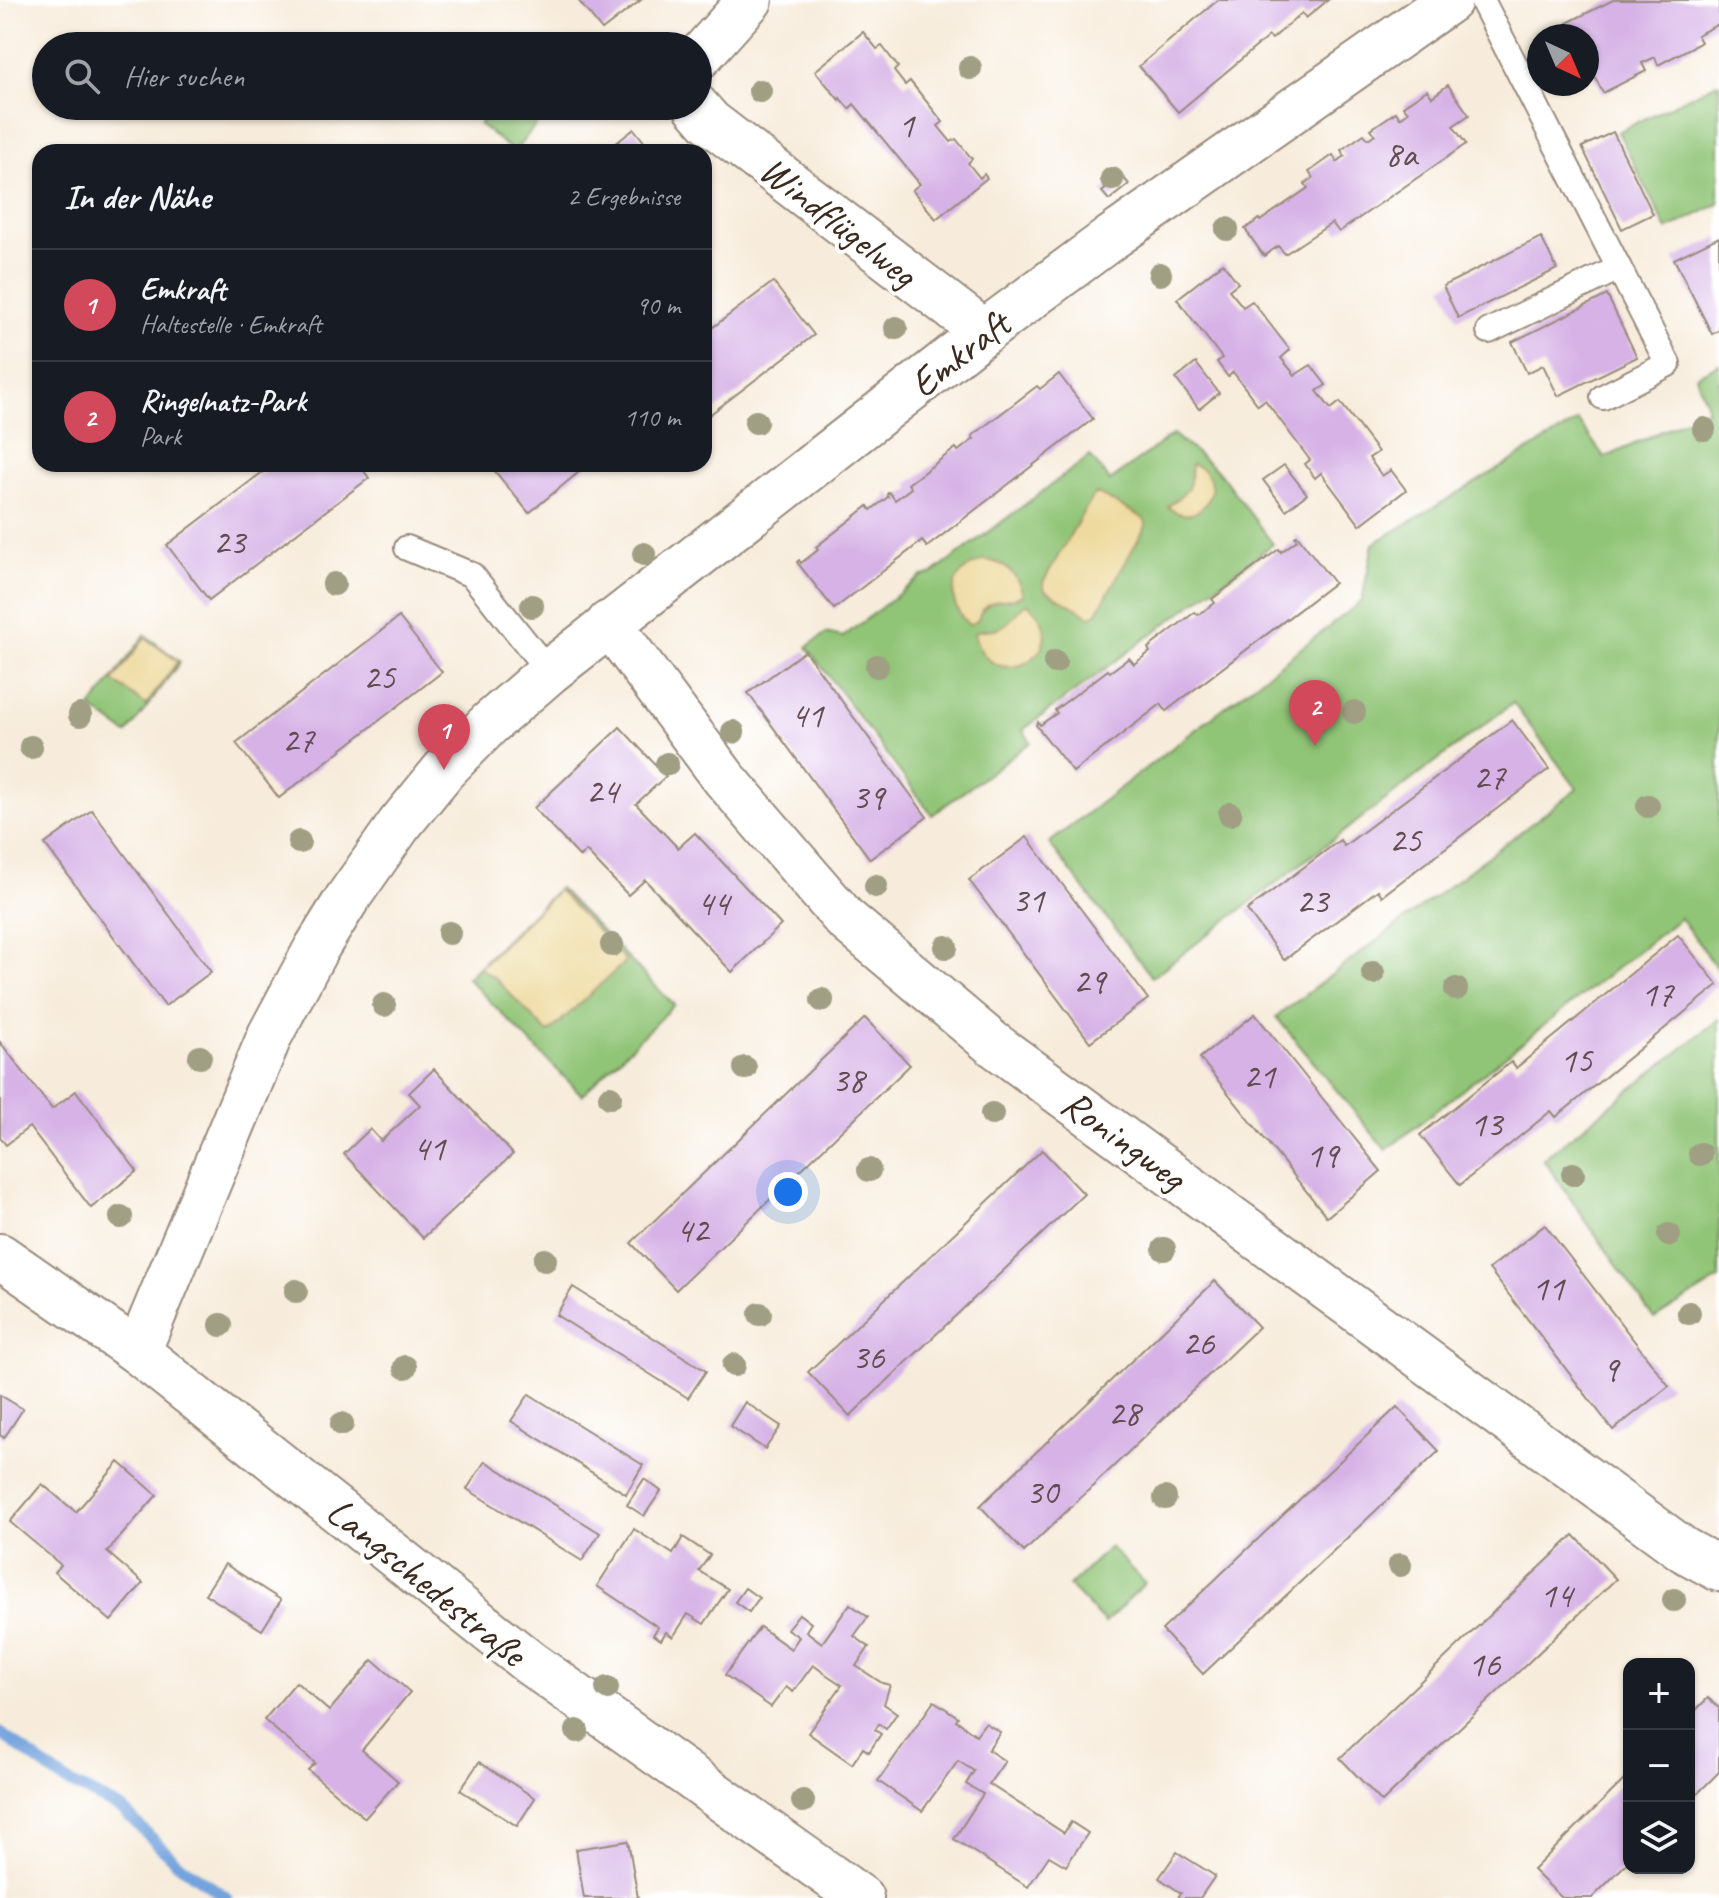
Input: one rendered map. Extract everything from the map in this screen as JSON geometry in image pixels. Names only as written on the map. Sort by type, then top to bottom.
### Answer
[{"type":"street","points":[[712,42],[750,0]]},
{"type":"street","name":"Emkraft","points":[[138,1352],[270,1035],[347,899],[399,825],[444,770],[489,724],[609,623],[984,332],[1111,238],[1450,0]]},
{"type":"street","name":"Windflügelweg","points":[[708,120],[984,332]]},
{"type":"street","name":"Roningweg","points":[[609,623],[724,778],[844,918],[865,938],[992,1043],[1684,1550],[1719,1569]]},
{"type":"street","name":"Langschedestraße","points":[[0,1256],[138,1352],[530,1663],[861,1898]]},
{"type":"lane","points":[[1482,0],[1668,364],[1603,397]]},
{"type":"lane","points":[[1489,331],[1619,268]]},
{"type":"lane","points":[[407,548],[472,575],[549,672]]},
{"type":"green space","points":[[1719,82],[1719,204],[1667,230],[1618,132]]},
{"type":"green space","points":[[482,120],[540,120],[520,144],[504,144],[479,124]]},
{"type":"green space","points":[[1719,364],[1719,971],[1680,918],[1386,1150],[1276,1017],[1577,789],[1513,703],[1152,977],[1049,843],[1362,601],[1373,544],[1578,421],[1605,458],[1708,409],[1696,376]]},
{"type":"green space","points":[[1173,434],[1219,472],[1273,544],[1023,730],[1031,742],[932,815],[807,647],[826,633],[843,637],[922,576],[932,574],[1090,456],[1110,481]]},
{"type":"green space","points":[[145,635],[180,662],[127,734],[91,708]]},
{"type":"green space","points":[[559,888],[674,1005],[582,1095],[467,978]]},
{"type":"green space","points":[[1719,1019],[1719,1279],[1654,1319],[1543,1159]]},
{"type":"green space","points":[[1110,1547],[1145,1583],[1105,1623],[1069,1586]]},
{"type":"sand","points":[[1192,464],[1204,471],[1210,480],[1211,491],[1201,509],[1191,514],[1180,513],[1168,507],[1187,489]]},
{"type":"sand","points":[[1095,494],[1143,518],[1146,526],[1096,614],[1090,616],[1045,590],[1043,582]]},
{"type":"sand","points":[[986,560],[1010,571],[1023,595],[991,603],[981,612],[978,620],[969,625],[956,606],[954,586],[964,570]]},
{"type":"sand","points":[[1027,603],[1040,617],[1045,633],[1042,647],[1033,658],[1021,665],[1007,667],[993,663],[982,652],[974,633],[1001,627]]},
{"type":"sand","points":[[145,638],[178,661],[146,705],[113,681]]},
{"type":"sand","points":[[558,890],[626,961],[548,1033],[494,977],[479,968]]},
{"type":"building","points":[[578,0],[641,0],[602,30]]},
{"type":"building","points":[[1218,0],[1328,0],[1306,18],[1302,13],[1272,39],[1269,36],[1178,112],[1139,66]]},
{"type":"building","points":[[1613,0],[1719,0],[1719,24],[1697,35],[1701,42],[1658,65],[1655,57],[1642,63],[1646,71],[1603,93],[1599,85],[1599,24],[1567,23]]},
{"type":"building","points":[[863,32],[877,49],[882,46],[898,67],[894,71],[905,85],[910,81],[943,122],[938,126],[951,142],[956,139],[972,159],[968,163],[980,178],[984,174],[987,178],[936,219],[912,190],[920,184],[854,104],[849,109],[815,71]]},
{"type":"building","points":[[1448,85],[1469,115],[1453,126],[1466,144],[1339,232],[1332,223],[1285,254],[1278,246],[1264,256],[1245,229],[1308,188],[1305,184],[1313,178],[1309,172],[1333,155],[1337,162],[1345,156],[1341,150],[1364,134],[1368,139],[1375,134],[1371,129],[1396,112],[1400,118],[1408,112],[1403,106],[1427,90],[1432,97]]},
{"type":"building","points":[[634,129],[646,144],[615,144]]},
{"type":"building","points":[[1613,132],[1653,214],[1622,229],[1582,147]]},
{"type":"building","points":[[1122,176],[1129,184],[1109,200],[1102,192]]},
{"type":"building","points":[[1541,237],[1557,269],[1458,318],[1443,286]]},
{"type":"building","points":[[1719,237],[1719,330],[1712,334],[1674,259]]},
{"type":"building","points":[[1223,263],[1238,283],[1229,290],[1243,307],[1252,301],[1290,350],[1281,358],[1295,375],[1311,365],[1326,385],[1317,391],[1331,409],[1340,402],[1378,452],[1369,458],[1382,476],[1391,470],[1406,490],[1360,525],[1321,473],[1315,478],[1305,464],[1310,460],[1265,400],[1258,405],[1233,372],[1228,377],[1217,362],[1222,358],[1177,299]]},
{"type":"building","points":[[773,282],[814,335],[712,413],[712,328]]},
{"type":"building","points":[[1607,295],[1637,357],[1558,396],[1543,365],[1527,373],[1512,342]]},
{"type":"building","points":[[1196,363],[1219,393],[1199,409],[1176,379]]},
{"type":"building","points":[[1059,374],[1093,419],[927,547],[922,541],[834,609],[797,562],[799,560],[801,563],[818,550],[816,547],[868,506],[871,510],[888,497],[889,492],[895,500],[911,488],[908,484],[956,448],[958,451],[974,439],[972,436],[1037,386],[1040,389]]},
{"type":"building","points":[[1284,465],[1307,494],[1286,510],[1263,480]]},
{"type":"building","points":[[263,472],[365,472],[369,478],[209,600],[167,545]]},
{"type":"building","points":[[496,472],[579,472],[529,513]]},
{"type":"building","points":[[1297,535],[1334,583],[1166,711],[1161,704],[1073,772],[1036,725],[1038,722],[1040,725],[1057,713],[1055,710],[1108,670],[1110,672],[1129,658],[1134,664],[1150,652],[1148,648],[1195,612],[1198,615],[1215,603],[1212,599],[1279,549],[1281,552],[1297,540]]},
{"type":"building","points":[[399,617],[442,672],[279,798],[236,743]]},
{"type":"building","points":[[805,651],[927,817],[870,859],[748,693]]},
{"type":"building","points":[[1512,720],[1549,769],[1382,896],[1378,890],[1284,960],[1247,910],[1340,840],[1344,846]]},
{"type":"building","points":[[620,727],[666,776],[636,804],[678,848],[695,833],[781,925],[732,972],[645,880],[628,895],[586,851],[580,857],[534,808]]},
{"type":"building","points":[[92,810],[211,972],[165,1006],[45,844]]},
{"type":"building","points":[[1027,837],[1148,999],[1090,1042],[969,880]]},
{"type":"building","points":[[1678,935],[1718,985],[1556,1117],[1551,1111],[1460,1185],[1420,1135],[1511,1062],[1516,1068]]},
{"type":"building","points":[[1255,1014],[1381,1171],[1327,1217],[1200,1058]]},
{"type":"building","points":[[865,1018],[910,1065],[676,1290],[631,1243]]},
{"type":"building","points":[[0,1042],[52,1109],[76,1091],[137,1171],[91,1208],[29,1127],[6,1145],[0,1137]]},
{"type":"building","points":[[434,1069],[513,1154],[423,1238],[344,1154],[370,1129],[381,1141],[420,1105],[409,1093]]},
{"type":"building","points":[[1042,1150],[1084,1194],[850,1416],[808,1372]]},
{"type":"building","points":[[1545,1225],[1669,1386],[1613,1430],[1489,1269]]},
{"type":"building","points":[[1215,1281],[1259,1327],[1024,1552],[980,1506]]},
{"type":"building","points":[[573,1287],[706,1371],[688,1398],[556,1315]]},
{"type":"building","points":[[529,1394],[643,1465],[626,1494],[511,1421]]},
{"type":"building","points":[[0,1395],[23,1409],[4,1438],[0,1435]]},
{"type":"building","points":[[745,1402],[781,1426],[765,1449],[730,1426]]},
{"type":"building","points":[[1397,1407],[1439,1451],[1203,1674],[1162,1630]]},
{"type":"building","points":[[485,1461],[600,1533],[582,1561],[467,1489]]},
{"type":"building","points":[[119,1462],[157,1495],[107,1552],[143,1583],[111,1621],[54,1572],[61,1565],[10,1522],[42,1484],[76,1512]]},
{"type":"building","points":[[644,1479],[661,1491],[644,1516],[627,1505]]},
{"type":"building","points":[[634,1529],[673,1554],[683,1537],[710,1555],[699,1571],[728,1589],[704,1624],[688,1614],[673,1637],[666,1632],[661,1640],[653,1635],[658,1627],[597,1586]]},
{"type":"building","points":[[1574,1535],[1616,1579],[1382,1802],[1340,1758]]},
{"type":"building","points":[[225,1564],[281,1600],[262,1630],[205,1594]]},
{"type":"building","points":[[745,1588],[759,1598],[749,1612],[735,1602]]},
{"type":"building","points":[[850,1604],[868,1617],[854,1636],[869,1647],[856,1666],[890,1685],[884,1704],[897,1713],[886,1729],[879,1724],[875,1730],[881,1734],[869,1752],[863,1748],[852,1764],[808,1733],[842,1685],[813,1665],[793,1692],[786,1687],[771,1707],[725,1675],[760,1627],[791,1649],[799,1637],[787,1629],[799,1614],[811,1623],[806,1631],[822,1643]]},
{"type":"building","points":[[373,1660],[410,1692],[362,1750],[398,1781],[365,1818],[308,1770],[315,1763],[264,1720],[296,1682],[329,1711]]},
{"type":"building","points":[[1708,1698],[1719,1708],[1719,1772],[1695,1796],[1695,1730],[1695,1711]]},
{"type":"building","points":[[934,1701],[958,1717],[956,1720],[976,1735],[985,1723],[1000,1732],[988,1750],[1005,1761],[989,1784],[1064,1833],[1071,1822],[1088,1833],[1066,1866],[1049,1856],[1028,1887],[954,1839],[983,1794],[966,1784],[974,1771],[958,1761],[922,1811],[878,1781]]},
{"type":"building","points":[[479,1762],[535,1798],[517,1826],[460,1790]]},
{"type":"building","points":[[1623,1781],[1623,1867],[1592,1898],[1562,1898],[1533,1870]]},
{"type":"building","points":[[628,1841],[638,1898],[584,1898],[576,1849]]},
{"type":"building","points":[[1177,1852],[1215,1876],[1200,1898],[1178,1898],[1181,1893],[1159,1878]]},
{"type":"waterway","points":[[0,1733],[64,1780],[122,1809],[177,1863],[227,1898]]},
{"type":"place","name":"Ringelnatz-Park","points":[[1315,746]]},
{"type":"place","name":"Emkraft","points":[[444,770]]}]
